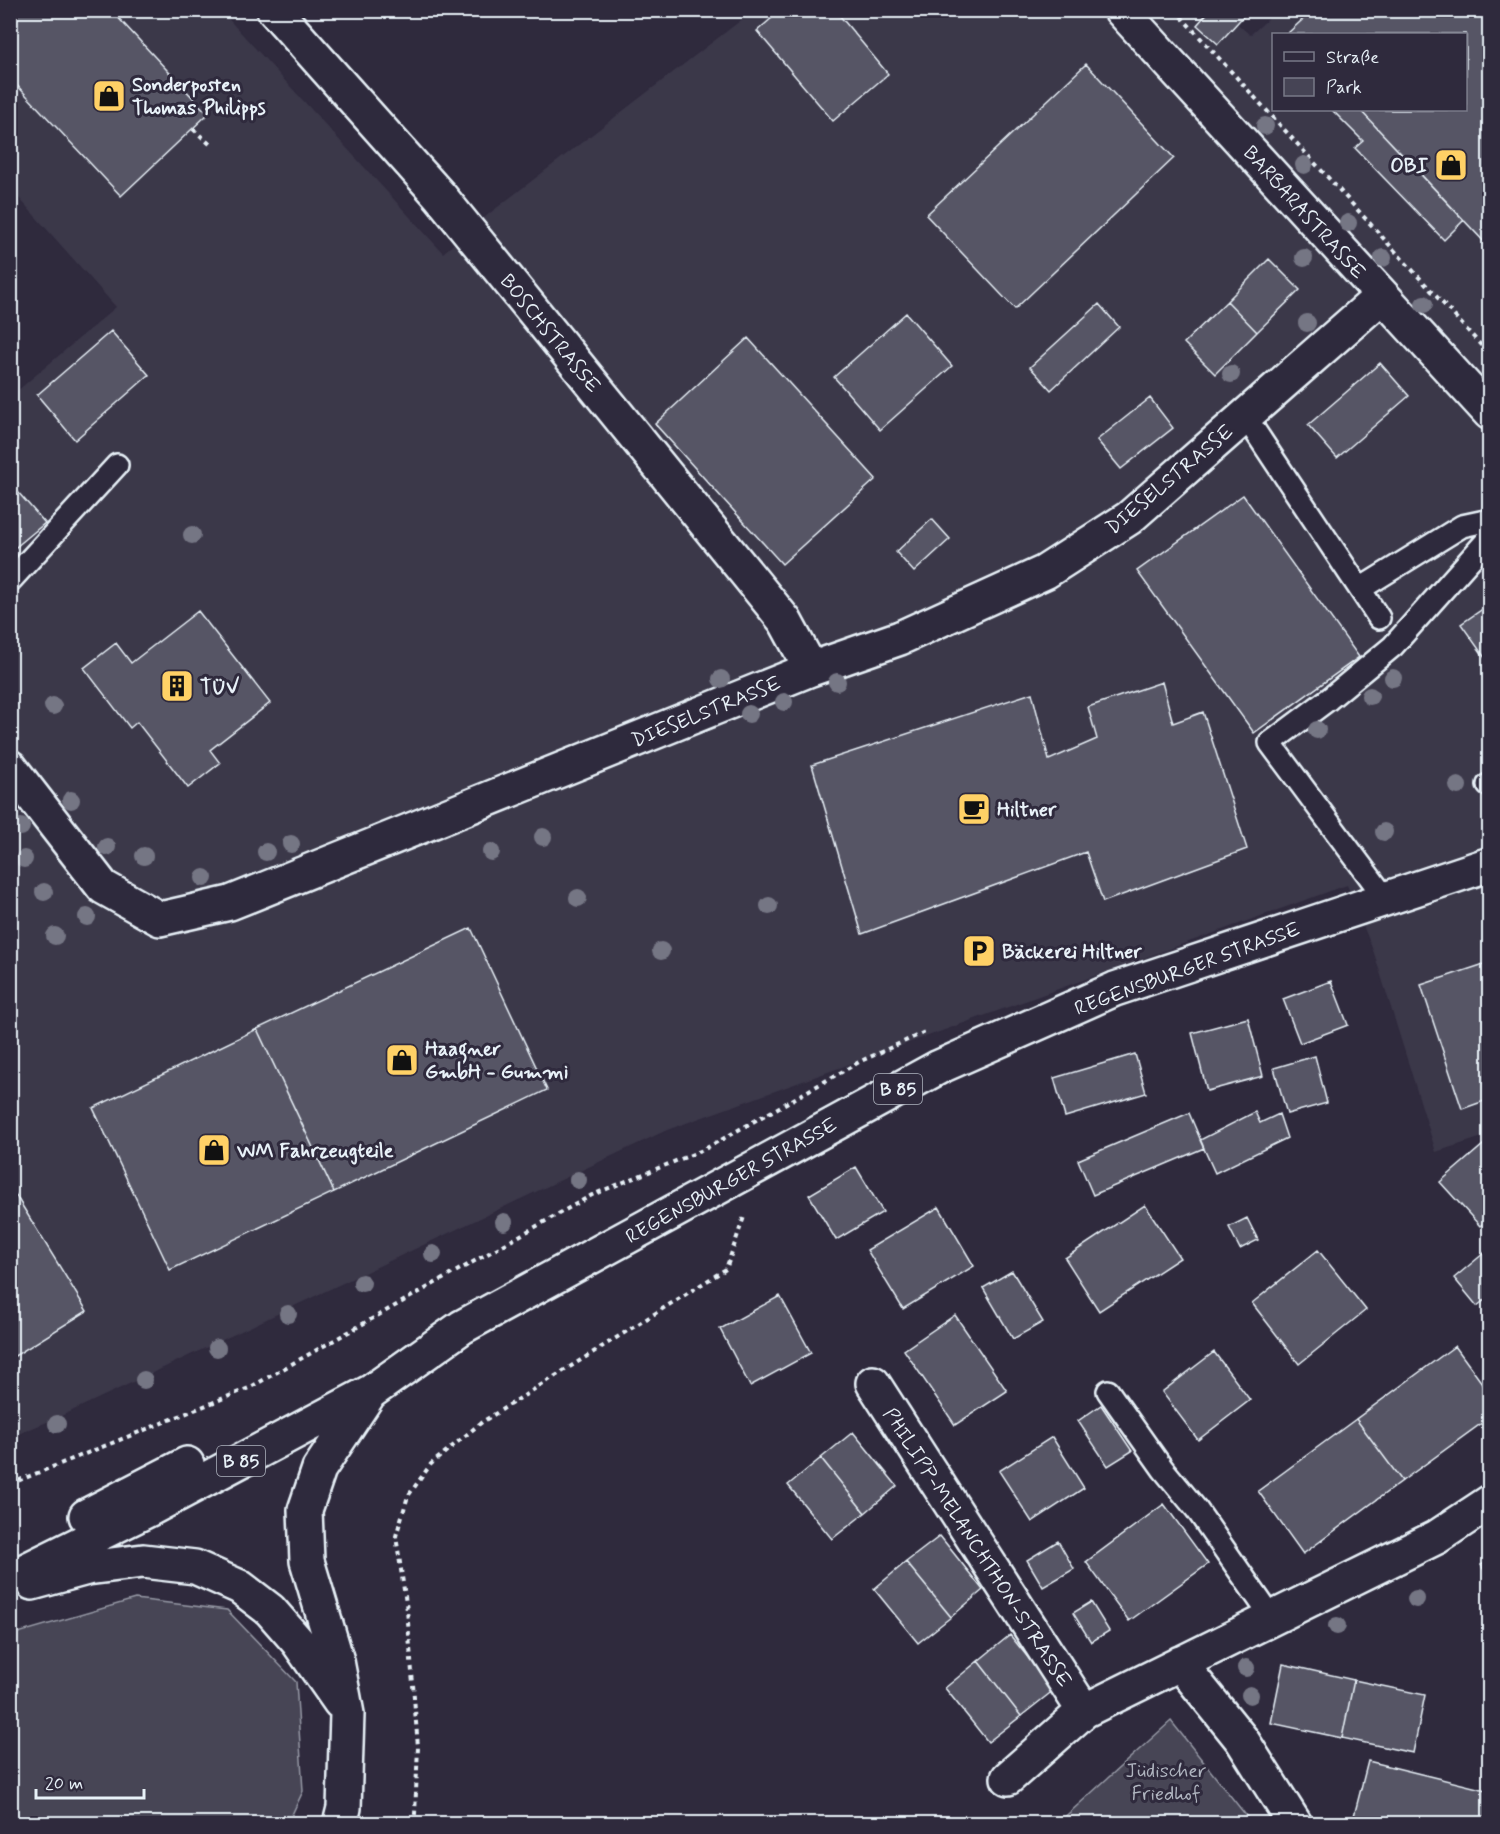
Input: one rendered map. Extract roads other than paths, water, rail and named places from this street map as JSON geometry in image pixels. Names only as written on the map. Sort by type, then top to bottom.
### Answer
[{"type":"street","name":"BOSCHSTRASSE","points":[[274,10],[441,196],[785,621],[811,669]]},
{"type":"street","name":"BARBARASTRASSE","points":[[1121,10],[1490,413]]},
{"type":"street","name":"DIESELSTRASSE","points":[[10,767],[103,887],[160,919],[230,903],[811,669],[900,638],[1045,572],[1129,518],[1382,296]]},
{"type":"street","name":"REGENSBURGER STRASSE","points":[[10,1578],[150,1509],[372,1391],[462,1327],[939,1067],[1115,989],[1490,864]]},
{"type":"street","name":"B 85","points":[[10,1554],[214,1451],[360,1372],[462,1327]]},
{"type":"street","name":"PHILIPP-MELANCHTHON-STRASSE","points":[[873,1383],[1084,1711]]},
{"type":"street","points":[[340,1824],[344,1808],[347,1714],[337,1661],[307,1561],[305,1510],[319,1468],[372,1391]]},
{"type":"street","points":[[1008,1778],[1084,1711],[1437,1537],[1490,1502]]},
{"type":"street","points":[[10,1590],[87,1568],[143,1561],[195,1567],[240,1587],[270,1610],[298,1642],[347,1714]]},
{"type":"street","points":[[1180,1663],[1242,1740],[1295,1824]]},
{"type":"lane","points":[[1245,416],[1379,618]]},
{"type":"lane","points":[[10,581],[117,465]]},
{"type":"lane","points":[[1360,590],[1462,526],[1490,520]]},
{"type":"lane","points":[[1386,899],[1270,744],[1393,646],[1490,537]]},
{"type":"lane","points":[[1108,1391],[1163,1469],[1197,1510],[1272,1618]]},
{"type":"place","name":"Sonderposten Thomas Philipps","points":[[109,96]]},
{"type":"place","name":"OBI","points":[[1451,165]]},
{"type":"place","name":"TÜV","points":[[177,686]]},
{"type":"place","name":"Hiltner","points":[[974,809]]},
{"type":"place","name":"Bäckerei Hiltner","points":[[979,951]]},
{"type":"place","name":"Haagner GmbH - Gummi","points":[[402,1060]]},
{"type":"place","name":"WM Fahrzeugteile","points":[[214,1150]]},
{"type":"park label","name":"Jüdischer Friedhof","points":[[1166,1782]]}]
